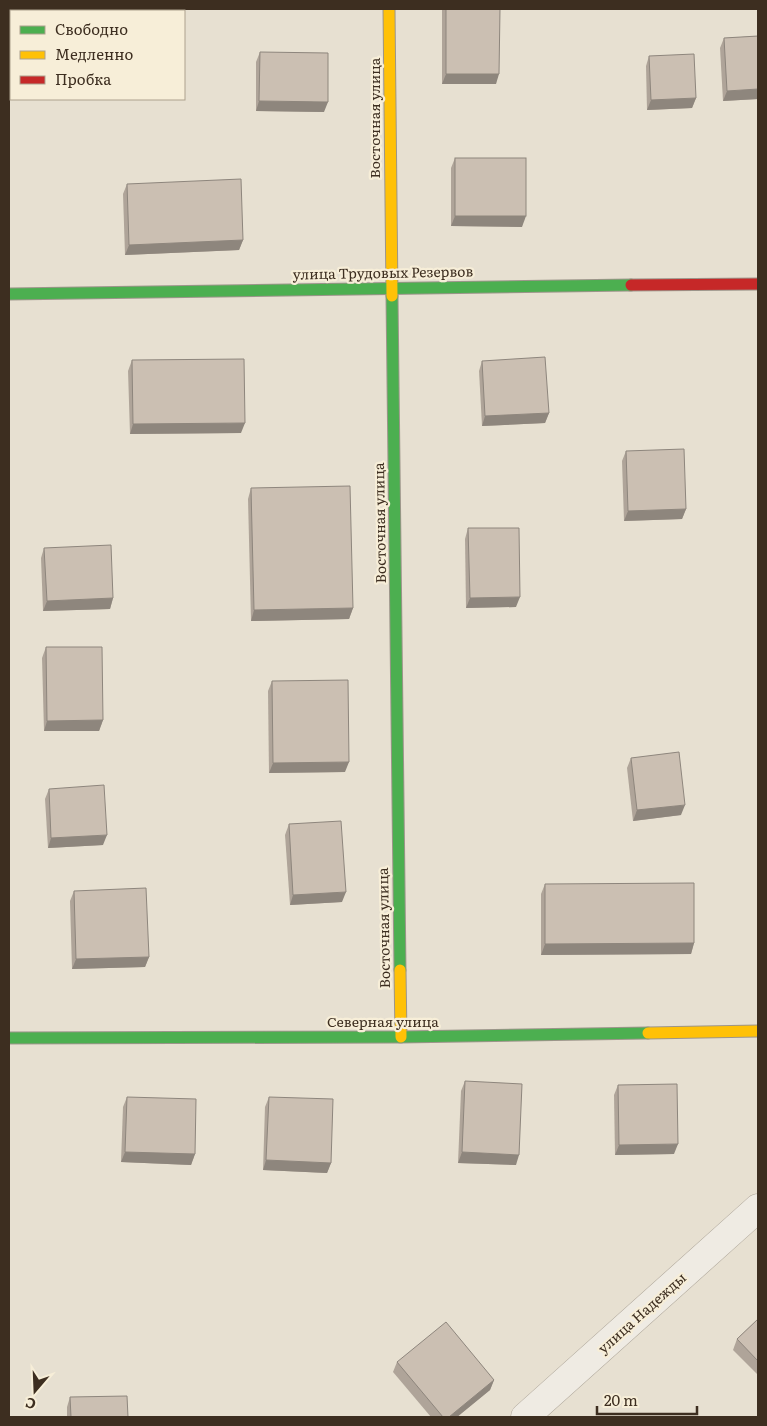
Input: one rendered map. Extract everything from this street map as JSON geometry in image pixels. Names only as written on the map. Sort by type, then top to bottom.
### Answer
[{"type":"street","name":"Восточная улица","points":[[389,9],[401,1037]]},
{"type":"street","name":"улица Трудовых Резервов","points":[[9,294],[392,287],[758,284]]},
{"type":"street","name":"Северная улица","points":[[9,1038],[401,1037],[758,1031]]},
{"type":"street","name":"улица Надежды","points":[[525,1417],[758,1208]]},
{"type":"building","points":[[446,9],[500,9],[499,74],[446,74]]},
{"type":"building","points":[[758,36],[758,89],[727,91],[724,38]]},
{"type":"building","points":[[260,52],[328,53],[328,102],[259,101]]},
{"type":"building","points":[[694,54],[696,98],[651,100],[649,56]]},
{"type":"building","points":[[455,158],[526,158],[526,216],[455,216]]},
{"type":"building","points":[[241,179],[243,240],[129,245],[127,184]]},
{"type":"building","points":[[545,357],[549,413],[485,416],[482,361]]},
{"type":"building","points":[[244,359],[245,423],[133,424],[132,360]]},
{"type":"building","points":[[684,449],[686,509],[628,511],[626,451]]},
{"type":"building","points":[[350,486],[353,608],[254,610],[251,488]]},
{"type":"building","points":[[468,528],[519,528],[520,597],[470,598]]},
{"type":"building","points":[[111,545],[113,598],[47,601],[44,548]]},
{"type":"building","points":[[46,647],[102,647],[103,720],[47,721]]},
{"type":"building","points":[[348,680],[349,762],[273,763],[272,681]]},
{"type":"building","points":[[679,752],[685,805],[637,810],[631,758]]},
{"type":"building","points":[[104,785],[107,835],[51,838],[49,789]]},
{"type":"building","points":[[341,821],[346,892],[293,895],[289,824]]},
{"type":"building","points":[[694,883],[694,943],[545,944],[545,884]]},
{"type":"building","points":[[146,888],[149,957],[76,959],[74,891]]},
{"type":"building","points":[[465,1081],[522,1084],[519,1155],[462,1152]]},
{"type":"building","points":[[677,1084],[678,1144],[619,1145],[618,1085]]},
{"type":"building","points":[[127,1097],[196,1099],[195,1154],[125,1152]]},
{"type":"building","points":[[269,1097],[333,1099],[331,1163],[266,1160]]},
{"type":"building","points":[[758,1319],[758,1361],[737,1339]]},
{"type":"building","points":[[446,1322],[494,1380],[449,1417],[443,1417],[397,1362]]},
{"type":"building","points":[[127,1396],[128,1417],[71,1417],[70,1397]]},
{"type":"traffic: fast","points":[[9,294],[631,285]]},
{"type":"traffic: fast","points":[[392,296],[400,970]]},
{"type":"traffic: fast","points":[[9,1038],[401,1037],[648,1033]]},
{"type":"traffic: slow","points":[[389,9],[392,296]]},
{"type":"traffic: slow","points":[[400,970],[401,1037]]},
{"type":"traffic: slow","points":[[648,1033],[758,1031]]},
{"type":"traffic: jam","points":[[631,285],[758,284]]}]
